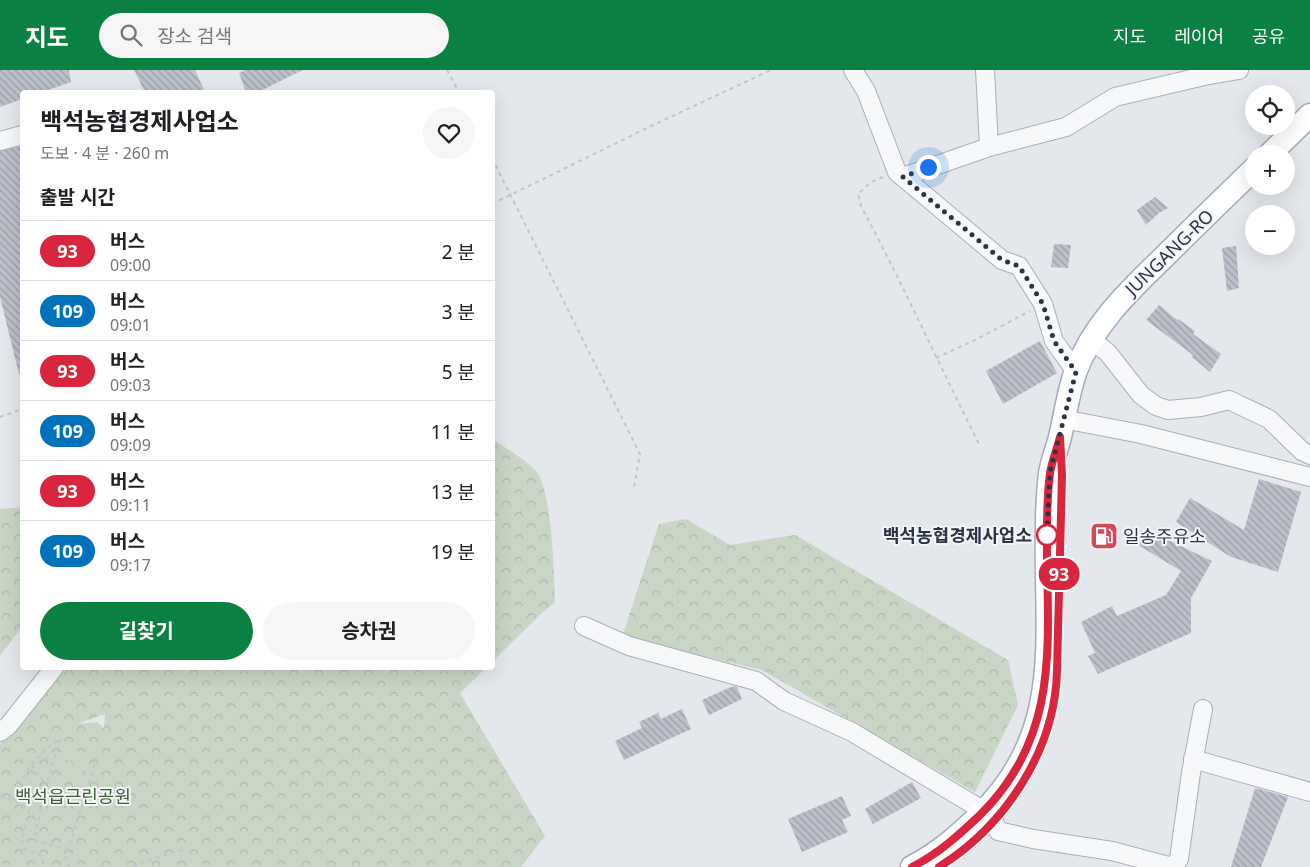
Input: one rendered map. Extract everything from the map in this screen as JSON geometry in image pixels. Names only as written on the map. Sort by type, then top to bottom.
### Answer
[{"type":"main road","points":[[1279,145],[1310,115]]},
{"type":"main road","name":"JUNGANG-RO","points":[[912,867],[929,858],[989,816],[1015,793],[1037,758],[1051,718],[1057,690],[1062,428],[1076,372],[1091,339],[1104,320],[1133,286],[1245,178]]},
{"type":"main road","name":"JUNGANG-RO","points":[[939,867],[970,845],[989,816]]},
{"type":"street","points":[[853,70],[866,90],[900,174],[1002,260],[1019,266],[1043,304],[1054,341],[1076,372]]},
{"type":"street","points":[[985,70],[989,147]]},
{"type":"street","points":[[900,174],[989,147],[1066,127],[1115,97],[1204,76],[1239,70]]},
{"type":"street","points":[[0,141],[20,136]]},
{"type":"street","points":[[1091,339],[1108,353],[1141,396],[1156,406],[1168,410],[1201,407],[1229,400],[1269,419],[1302,451],[1310,456]]},
{"type":"street","points":[[1062,428],[1141,434],[1310,477]]},
{"type":"street","points":[[584,626],[629,646],[756,681],[784,701],[852,732],[989,816],[998,830],[1033,839],[1112,851],[1173,867],[1179,859],[1203,709]]},
{"type":"street","points":[[0,732],[8,726],[52,670]]},
{"type":"street","points":[[1194,760],[1310,792]]},
{"type":"path","points":[[447,70],[457,90]]},
{"type":"path","points":[[495,203],[651,126],[771,70]]},
{"type":"path","points":[[495,164],[640,454],[634,487]]},
{"type":"path","points":[[900,174],[871,182],[858,194],[861,206],[895,270],[980,446]]},
{"type":"path","points":[[936,358],[975,340],[1043,304]]},
{"type":"path","points":[[0,417],[20,410]]},
{"type":"path","points":[[13,800],[31,764],[42,751],[60,738],[46,786],[34,840],[69,851]]},
{"type":"path","points":[[69,867],[65,860],[98,753]]},
{"type":"path","points":[[37,757],[54,759]]},
{"type":"path","points":[[31,764],[46,786]]},
{"type":"path","points":[[0,796],[21,803],[29,811],[22,838],[23,848],[42,856],[43,863],[41,867]]},
{"type":"path","points":[[134,867],[142,862],[186,849]]},
{"type":"green space","points":[[495,440],[536,471],[546,495],[551,533],[555,602],[495,659]]},
{"type":"green space","points":[[20,507],[20,630],[0,656],[0,509]]},
{"type":"green space","points":[[686,519],[730,545],[795,535],[1008,660],[1018,705],[975,792],[762,670],[622,637],[659,524]]},
{"type":"green space","name":"백석읍근린공원","points":[[65,670],[484,670],[460,693],[545,836],[521,867],[0,867],[0,744]],"holes":[[[105,714],[104,728],[97,722],[77,724]]]},
{"type":"green space","points":[[68,748],[89,756],[85,766],[64,759]]},
{"type":"green space","points":[[63,761],[83,769],[81,779],[59,772]]},
{"type":"building","points":[[0,70],[69,70],[71,82],[48,90],[20,90],[20,100],[0,107]]},
{"type":"building","points":[[134,70],[195,70],[204,90],[144,90]]},
{"type":"building","points":[[245,70],[303,70],[262,90],[245,90],[239,73]]},
{"type":"building","points":[[20,146],[19,374],[0,297],[0,151]]},
{"type":"building","points":[[1155,197],[1168,208],[1159,213],[1146,225],[1137,210]]},
{"type":"building","points":[[1054,244],[1071,245],[1068,268],[1051,267]]},
{"type":"building","points":[[1236,246],[1239,288],[1227,291],[1222,248]]},
{"type":"building","points":[[1159,305],[1177,320],[1195,331],[1193,334],[1221,354],[1210,372],[1192,357],[1193,355],[1146,320]]},
{"type":"building","points":[[1040,341],[1057,373],[1003,404],[986,371]]},
{"type":"building","points":[[1259,479],[1301,492],[1278,572],[1231,557],[1176,522],[1190,498],[1244,530]]},
{"type":"building","points":[[1147,530],[1212,561],[1191,598],[1191,633],[1098,674],[1088,656],[1095,653],[1081,622],[1112,606],[1117,616],[1166,595],[1181,571],[1138,545]]},
{"type":"building","points":[[733,686],[737,687],[742,699],[709,715],[702,700]]},
{"type":"building","points":[[682,709],[691,729],[624,760],[615,741],[642,728],[639,722],[658,713],[661,719]]},
{"type":"building","points":[[912,782],[921,798],[873,824],[865,809]]},
{"type":"building","points":[[1255,788],[1288,797],[1261,867],[1231,867]]},
{"type":"building","points":[[842,796],[851,816],[842,820],[848,832],[802,852],[788,819]]},
{"type":"bus line","name":"93","points":[[912,867],[929,858],[955,839],[1002,792],[1021,763],[1033,736],[1040,714],[1045,686],[1048,644],[1048,495],[1050,472],[1060,437],[1062,475],[1057,690],[1051,718],[1037,758],[1015,793],[994,821],[970,845],[939,867]]},
{"type":"place","name":"백석농협경제사업소","points":[[1047,535]]},
{"type":"place","name":"일송주유소","points":[[1104,536]]},
{"type":"route","points":[[928,167],[903,177],[1002,260],[1019,266],[1043,304],[1054,341],[1076,372],[1050,472],[1047,535]]}]
